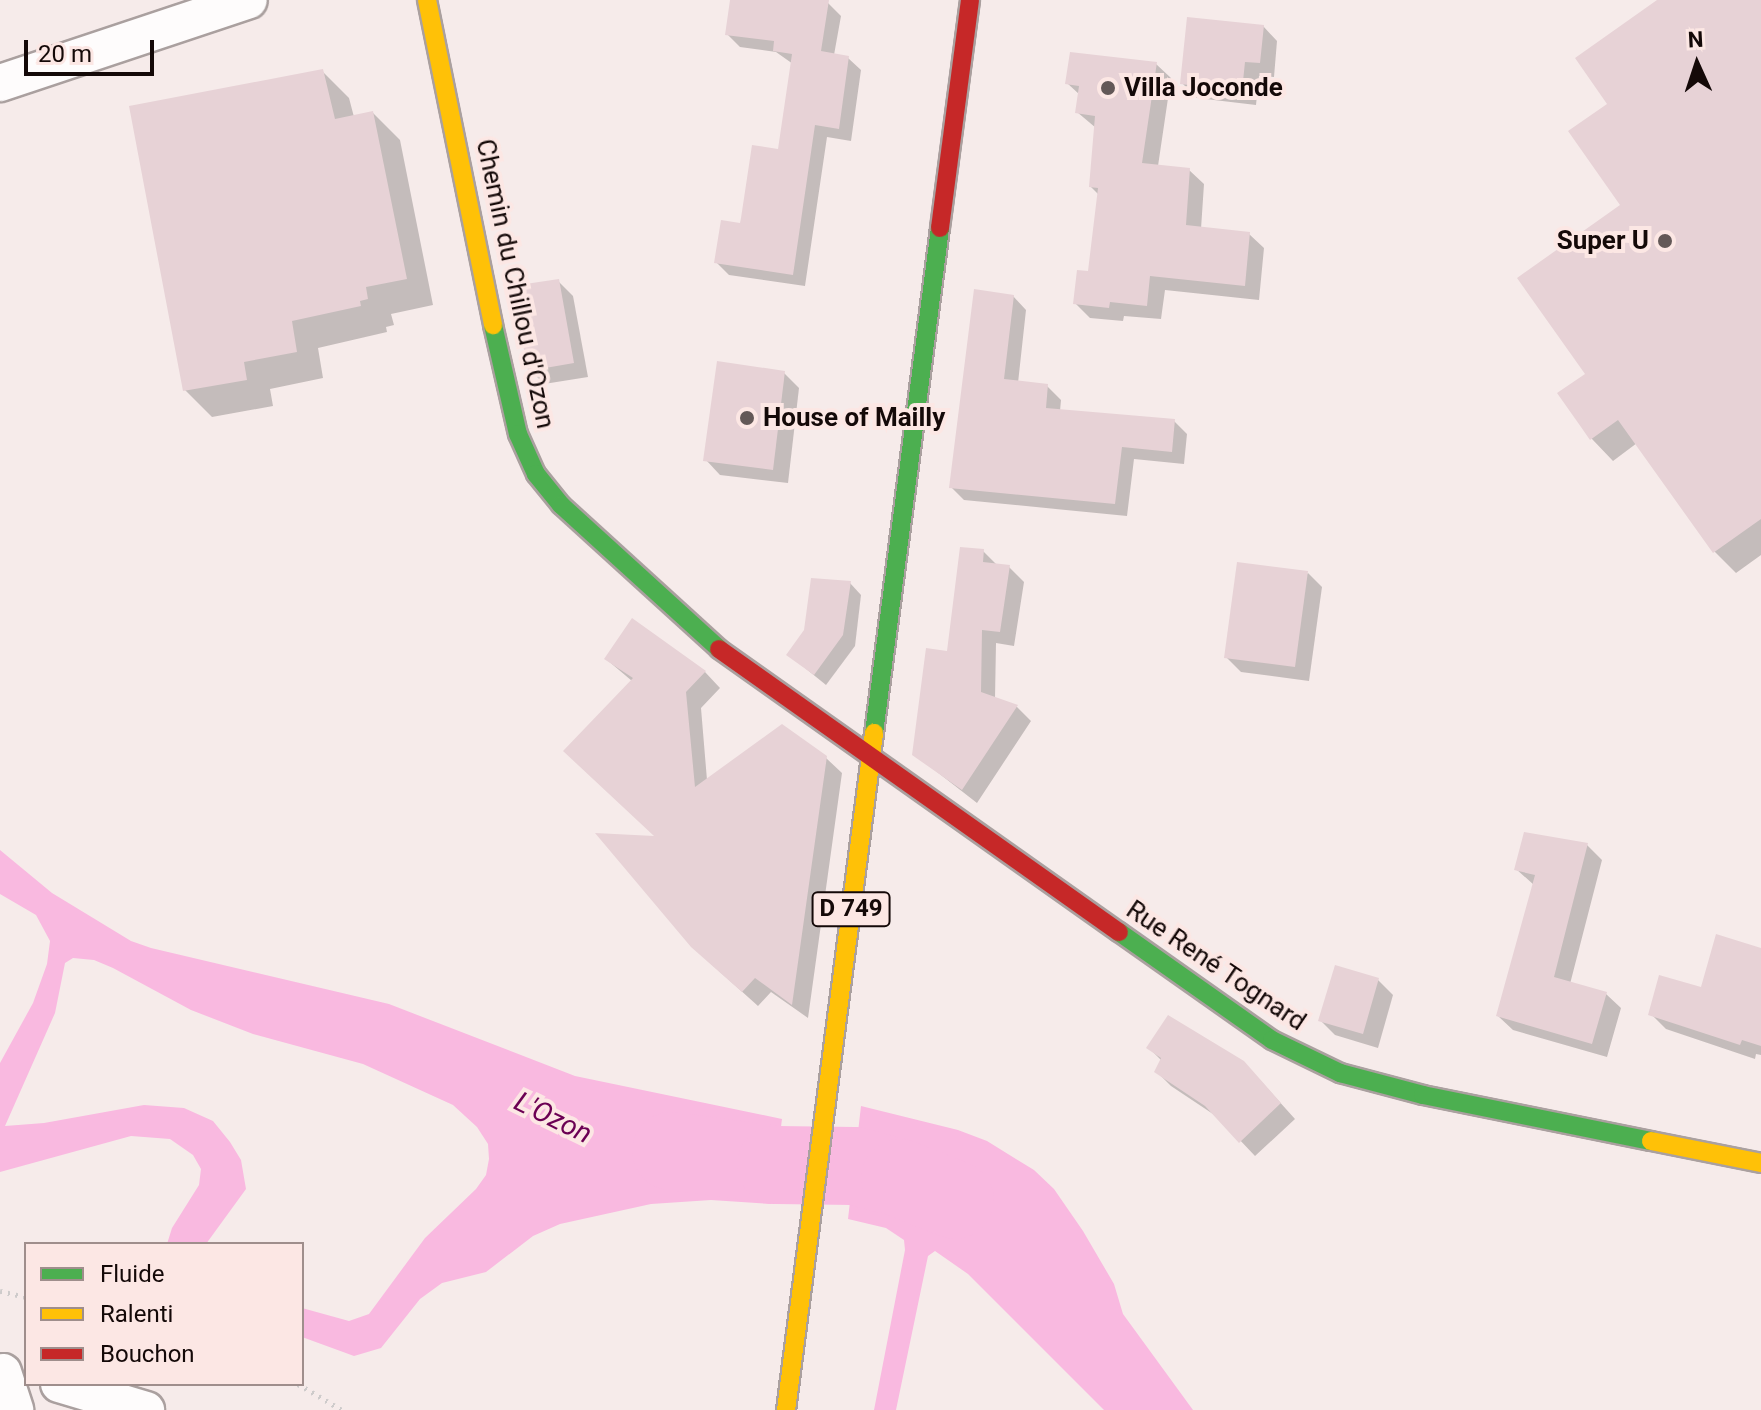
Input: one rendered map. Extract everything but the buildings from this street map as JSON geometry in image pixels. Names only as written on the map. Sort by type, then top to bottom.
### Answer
[{"type":"street","name":"Chemin du Chillou d'Ozon","points":[[427,0],[505,384],[518,434],[536,474],[561,505],[719,649],[871,758]]},
{"type":"street","name":"D 749","points":[[786,1410],[970,0]]},
{"type":"street","points":[[0,83],[230,2]]},
{"type":"street","name":"Rue René Tognard","points":[[871,758],[1272,1040],[1340,1073],[1423,1095],[1761,1163]]},
{"type":"street","points":[[10,1374],[15,1410]]},
{"type":"street","points":[[66,1386],[146,1410]]},
{"type":"path","points":[[0,1291],[24,1297]]},
{"type":"path","points":[[301,1386],[342,1410]]},
{"type":"water","points":[[0,850],[52,893],[131,941],[151,948],[389,1004],[575,1076],[782,1119],[771,1204],[711,1200],[651,1204],[560,1224],[533,1236],[486,1272],[442,1283],[420,1299],[381,1348],[354,1356],[304,1338],[304,1309],[349,1321],[369,1314],[425,1238],[476,1189],[486,1175],[489,1159],[488,1144],[477,1127],[453,1105],[363,1064],[253,1034],[191,1010],[113,968],[94,960],[73,958],[65,963],[55,1013],[5,1126],[44,1123],[144,1105],[184,1108],[213,1121],[230,1142],[241,1160],[246,1189],[207,1242],[168,1242],[172,1228],[199,1185],[201,1169],[193,1155],[170,1139],[131,1136],[0,1172],[0,1063],[33,1003],[47,964],[50,941],[36,915],[0,894]]},
{"type":"water","points":[[861,1106],[958,1130],[987,1141],[1034,1170],[1054,1189],[1083,1231],[1114,1284],[1123,1314],[1193,1410],[1104,1410],[968,1274],[935,1251],[928,1256],[896,1410],[874,1410],[905,1250],[904,1240],[886,1228],[848,1219]]},
{"type":"waterway","name":"L'Ozon","points":[[671,1151],[776,1165],[854,1166],[900,1178],[955,1200]]},
{"type":"traffic: fast","points":[[874,733],[940,228]]},
{"type":"traffic: fast","points":[[493,325],[518,434],[536,474],[561,505],[719,649]]},
{"type":"traffic: fast","points":[[1119,932],[1272,1040],[1340,1073],[1423,1095],[1651,1141]]},
{"type":"traffic: slow","points":[[427,0],[493,325]]},
{"type":"traffic: slow","points":[[786,1410],[874,733]]},
{"type":"traffic: slow","points":[[1651,1141],[1761,1163]]},
{"type":"traffic: jam","points":[[940,228],[970,0]]},
{"type":"traffic: jam","points":[[719,649],[1119,932]]},
{"type":"place","name":"Villa Joconde","points":[[1108,88]]},
{"type":"place","name":"Super U","points":[[1665,241]]},
{"type":"place","name":"House of Mailly","points":[[747,418]]}]
